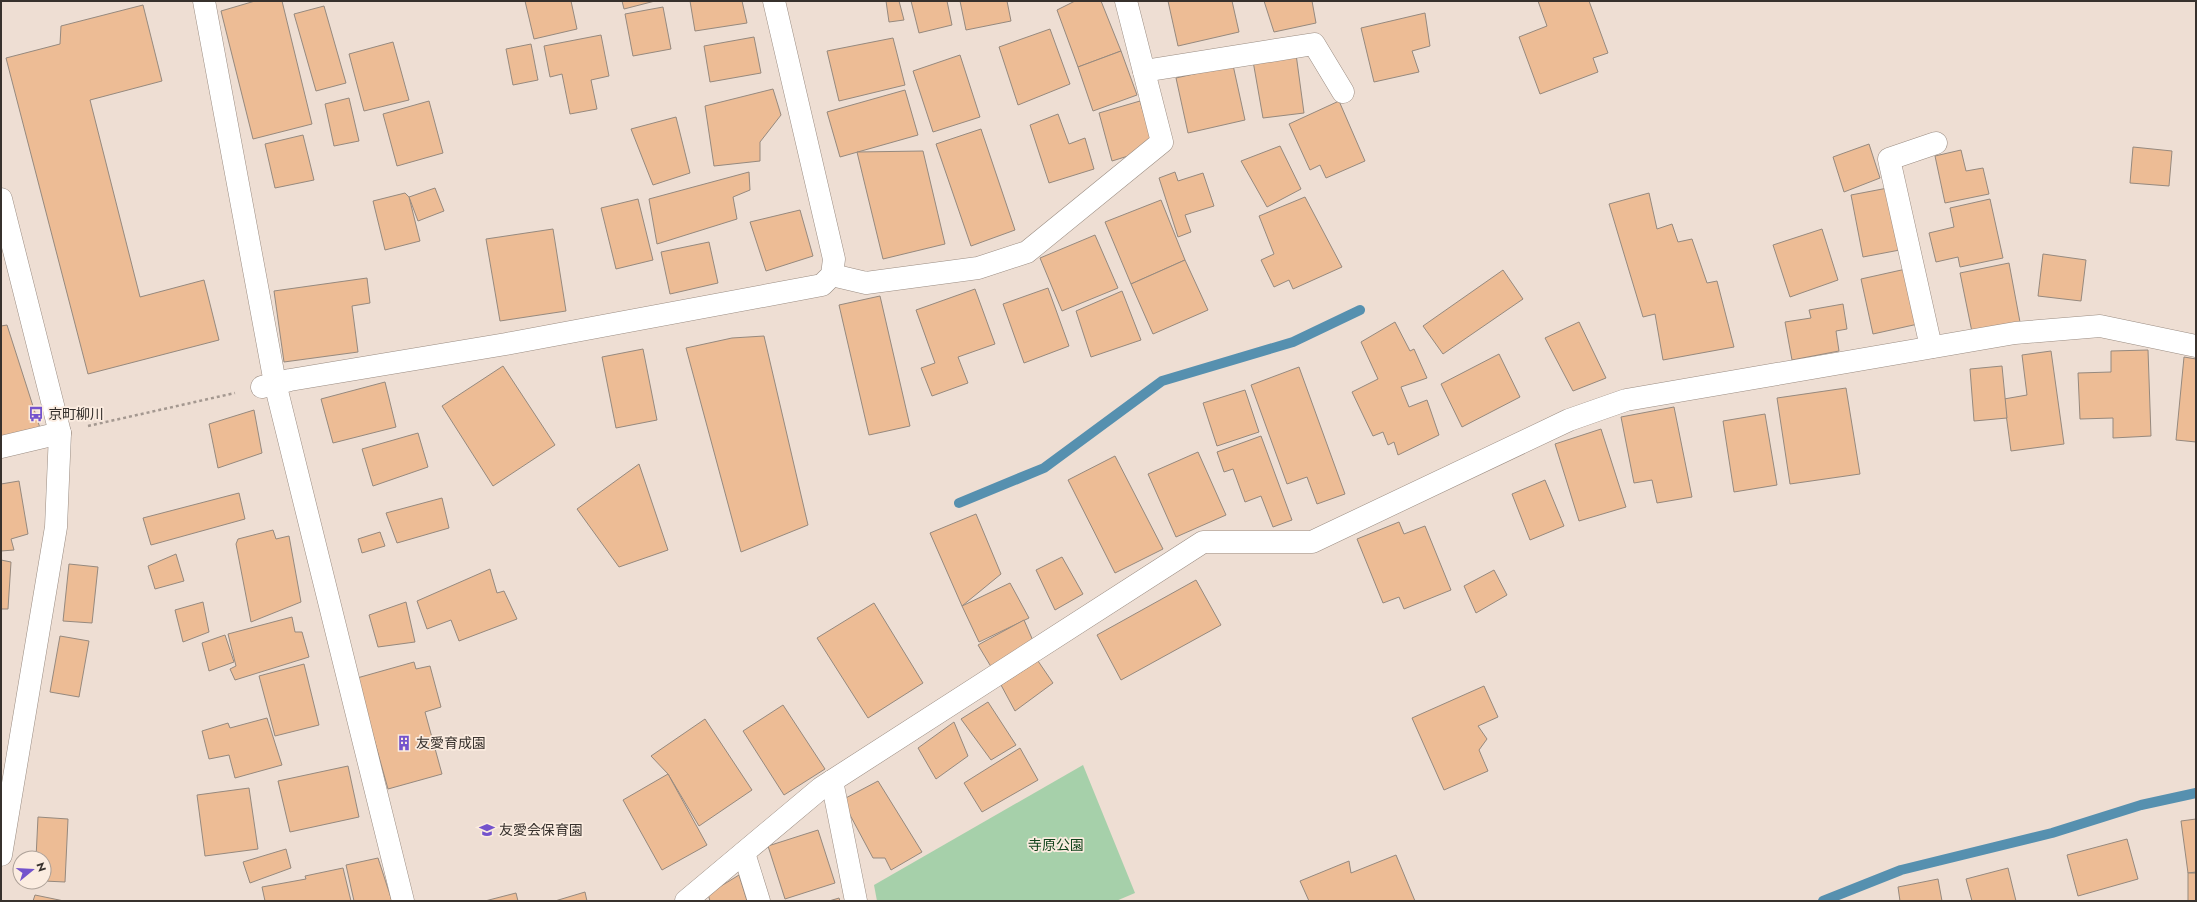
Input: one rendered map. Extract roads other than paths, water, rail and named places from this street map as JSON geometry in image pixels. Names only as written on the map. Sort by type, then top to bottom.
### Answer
[{"type":"street","points":[[204,1],[268,386],[403,901]]},
{"type":"street","points":[[268,386],[506,344],[822,284],[832,275],[834,259],[774,1]]},
{"type":"street","points":[[832,275],[866,283],[978,268],[1027,252],[1162,142],[1126,1]]},
{"type":"street","points":[[1144,71],[1314,44],[1343,92]]},
{"type":"street","points":[[1931,347],[1889,159],[1936,143]]},
{"type":"street","points":[[1,199],[60,433],[56,528],[1,855]]},
{"type":"street","points":[[686,901],[821,788],[1203,542],[1312,542],[1569,420],[1626,400],[2015,333],[2100,326],[2196,346]]},
{"type":"street","points":[[1,447],[60,433]]},
{"type":"street","points":[[832,781],[856,901]]},
{"type":"street","points":[[744,853],[759,901]]},
{"type":"waterway","points":[[959,503],[1044,468],[1162,381],[1293,342],[1360,310]]},
{"type":"waterway","points":[[1823,901],[1901,870],[2052,833],[2141,805],[2196,793]]},
{"type":"place","name":"京町柳川","points":[[36,414]]},
{"type":"place","name":"友愛育成園","points":[[404,743]]},
{"type":"place","name":"友愛会保育園","points":[[487,830]]},
{"type":"park label","name":"寺原公園","points":[[1056,845]]}]
